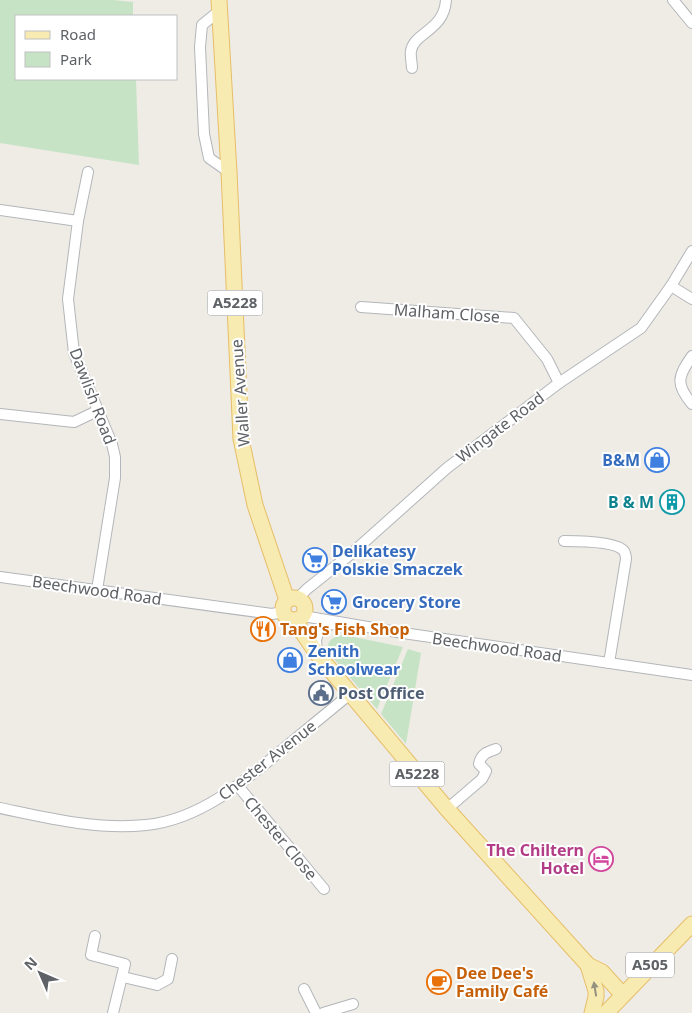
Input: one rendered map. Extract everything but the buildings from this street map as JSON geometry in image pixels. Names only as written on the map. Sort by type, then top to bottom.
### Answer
[{"type":"main road","name":"Waller Avenue","points":[[218,6],[229,172],[241,439],[255,505],[289,603]]},
{"type":"main road","points":[[289,603],[286,618],[300,618]]},
{"type":"main road","name":"A5228","points":[[289,603],[305,606],[300,618],[300,629],[318,655],[447,809],[588,965],[602,972],[622,994]]},
{"type":"main road","name":"A505","points":[[606,1013],[622,994],[692,924]]},
{"type":"main road","points":[[588,965],[596,991],[592,1013]]},
{"type":"street","points":[[412,68],[411,50],[418,39],[432,29],[443,16],[446,0]]},
{"type":"street","points":[[673,0],[692,23]]},
{"type":"street","points":[[218,6],[202,25],[200,47],[204,134],[209,158],[229,172]]},
{"type":"street","name":"Dawlish Road","points":[[88,172],[78,221],[68,299],[74,353],[112,444],[115,457],[115,471],[97,590]]},
{"type":"street","points":[[0,210],[78,221]]},
{"type":"street","name":"Wingate Road","points":[[289,603],[352,553],[447,468],[559,383],[641,328],[671,286],[692,251]]},
{"type":"street","points":[[671,286],[692,299]]},
{"type":"street","name":"Malham Close","points":[[361,307],[514,318],[547,359],[559,383]]},
{"type":"street","points":[[692,356],[680,376],[680,385],[692,404]]},
{"type":"street","points":[[0,414],[74,422],[97,411]]},
{"type":"street","points":[[564,541],[590,542],[618,547],[624,551],[626,559],[609,663]]},
{"type":"street","name":"Beechwood Road","points":[[0,577],[272,614],[289,603]]},
{"type":"street","name":"Beechwood Road","points":[[300,618],[692,674]]},
{"type":"street","points":[[318,655],[316,640],[318,629],[326,625],[340,623]]},
{"type":"street","name":"Chester Avenue","points":[[0,808],[101,826],[147,825],[173,819],[197,809],[238,786],[350,694]]},
{"type":"street","points":[[447,809],[482,780],[486,771],[479,764],[480,758],[486,752],[496,749]]},
{"type":"street","name":"Chester Close","points":[[238,786],[324,889]]},
{"type":"street","points":[[95,936],[91,956],[125,964],[113,1013]]},
{"type":"street","points":[[123,977],[157,985],[168,979],[172,959]]},
{"type":"street","points":[[304,989],[316,1013]]},
{"type":"street","points":[[322,1013],[353,1004]]},
{"type":"green space","points":[[0,0],[113,0],[133,2],[133,15],[15,15],[15,80],[136,80],[139,165],[0,143]]},
{"type":"green space","points":[[344,635],[403,647],[377,709],[329,653],[329,642],[336,637]]},
{"type":"green space","points":[[408,649],[421,653],[406,744],[381,714]]},
{"type":"place","name":"B&M","points":[[657,460]]},
{"type":"place","name":"B & M","points":[[672,502]]},
{"type":"place","name":"Delikatesy Polskie Smaczek","points":[[315,560]]},
{"type":"place","name":"Grocery Store","points":[[334,602]]},
{"type":"place","name":"Tang's Fish Shop","points":[[263,629]]},
{"type":"place","name":"Zenith Schoolwear","points":[[290,660]]},
{"type":"place","name":"Post Office","points":[[321,693]]},
{"type":"place","name":"The Chiltern Hotel","points":[[601,859]]},
{"type":"place","name":"Dee Dee's Family Café","points":[[439,982]]}]
